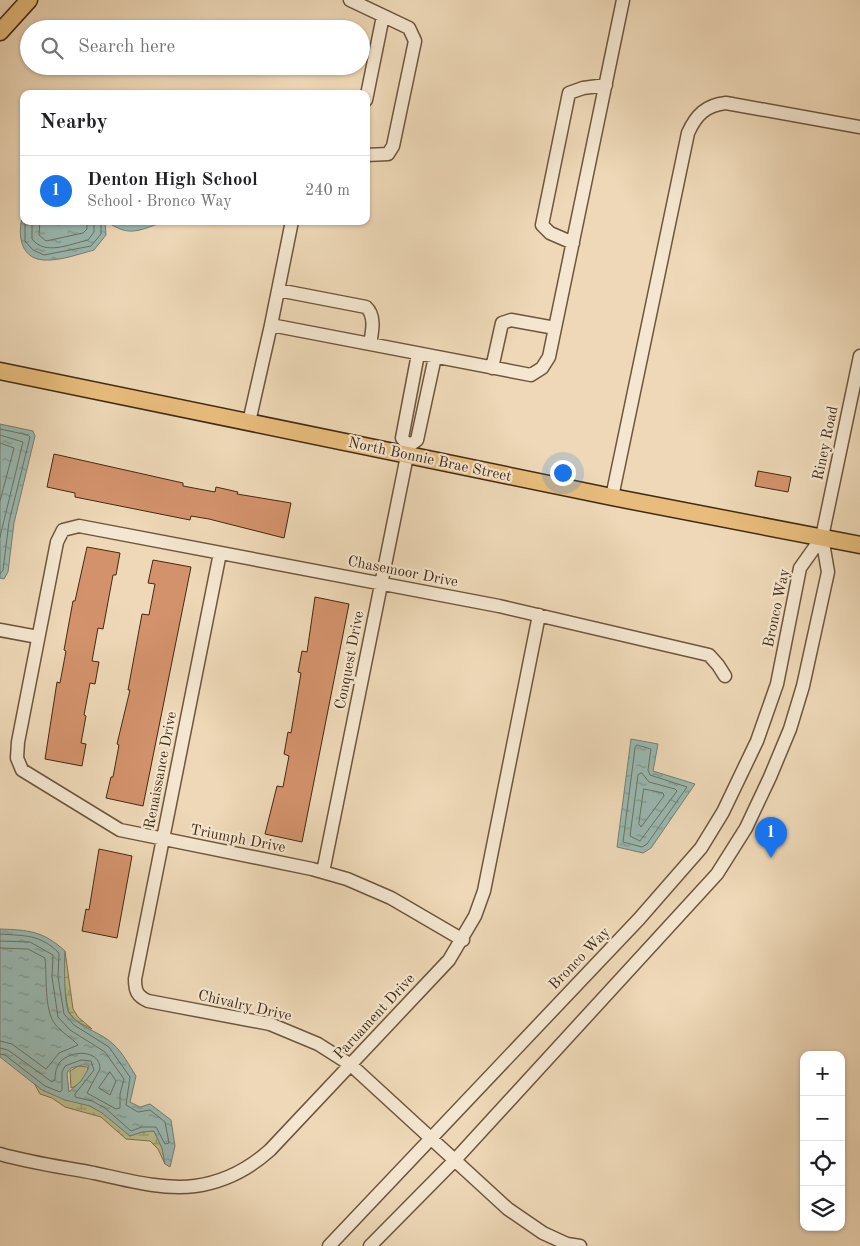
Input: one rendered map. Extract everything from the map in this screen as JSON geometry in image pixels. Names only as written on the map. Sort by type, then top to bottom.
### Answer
[{"type":"main road","points":[[0,32],[29,0]]},
{"type":"main road","name":"North Bonnie Brae Street","points":[[0,371],[249,422],[408,450],[612,497],[860,545]]},
{"type":"street","points":[[350,0],[409,28],[415,41],[393,146],[388,154],[370,155]]},
{"type":"street","points":[[271,325],[531,375],[542,368],[549,357],[623,0]]},
{"type":"street","points":[[368,90],[383,16]]},
{"type":"street","points":[[573,243],[550,233],[542,225],[569,93],[583,88],[606,85]]},
{"type":"street","points":[[612,497],[688,133],[693,121],[700,112],[718,104],[726,103],[860,126]]},
{"type":"street","points":[[249,422],[291,225]]},
{"type":"street","points":[[278,290],[366,307],[370,310],[373,328],[370,344]]},
{"type":"street","points":[[492,368],[502,323],[511,320],[555,328]]},
{"type":"street","points":[[418,354],[402,438],[408,450],[417,440],[435,357]]},
{"type":"street","name":"Riney Road","points":[[822,537],[860,356]]},
{"type":"street","name":"Conquest Drive","points":[[323,872],[408,450]]},
{"type":"street","name":"Chasemoor Drive","points":[[38,637],[57,542],[63,530],[69,526],[79,526],[539,615],[702,653],[714,659],[725,676]]},
{"type":"street","points":[[370,1246],[454,1160],[717,874],[746,828],[790,729],[803,686],[828,572],[822,537]]},
{"type":"street","name":"Bronco Way","points":[[329,1246],[646,912],[701,848],[723,812],[757,741],[777,684],[800,568],[822,537]]},
{"type":"street","name":"Renaissance Drive","points":[[136,993],[135,979],[220,553]]},
{"type":"street","name":"Paruament Drive","points":[[0,1154],[157,1185],[195,1186],[211,1183],[246,1168],[265,1155],[449,960],[475,916],[484,891],[539,615]]},
{"type":"street","points":[[0,630],[38,637]]},
{"type":"street","name":"Triumph Drive","points":[[38,637],[17,758],[22,770],[109,825],[129,833],[323,872],[347,879],[391,898],[462,940]]},
{"type":"street","name":"Chivalry Drive","points":[[136,993],[140,998],[148,1001],[270,1024],[318,1044],[351,1066],[508,1209],[547,1241],[580,1246]]},
{"type":"green space","points":[[65,951],[73,1009],[78,1017],[92,1029],[76,1021],[68,1011],[63,976]]},
{"type":"green space","points":[[78,1066],[88,1067],[88,1070],[80,1083],[71,1088],[70,1071]]},
{"type":"green space","points":[[34,1083],[48,1092],[97,1110],[130,1136],[154,1131],[162,1148],[165,1164],[158,1149],[150,1141],[126,1139],[101,1117],[65,1107],[52,1098],[40,1094]]},
{"type":"water","points":[[21,225],[105,225],[106,235],[94,250],[69,257],[44,260],[35,258],[24,249],[20,234]]},
{"type":"water","points":[[113,225],[154,225],[136,231],[122,230]]},
{"type":"water","points":[[0,424],[33,431],[35,436],[14,523],[8,572],[4,579],[0,578]]},
{"type":"water","points":[[631,739],[658,744],[653,771],[695,784],[651,848],[643,853],[617,847]]},
{"type":"water","points":[[0,929],[28,931],[50,939],[65,951],[65,993],[69,1013],[78,1022],[108,1040],[123,1055],[136,1076],[130,1102],[140,1107],[150,1104],[171,1120],[175,1146],[170,1167],[165,1164],[162,1148],[154,1131],[130,1136],[102,1113],[90,1106],[65,1100],[42,1090],[0,1057]],"holes":[[[88,1065],[89,1068],[81,1081],[69,1092],[67,1073],[71,1068]]]},
{"type":"building","points":[[54,454],[183,483],[183,486],[215,492],[216,487],[238,492],[237,494],[291,503],[284,538],[209,519],[191,516],[190,520],[75,497],[75,493],[47,487]]},
{"type":"building","points":[[758,471],[791,477],[788,492],[755,486]]},
{"type":"building","points":[[87,547],[120,553],[116,575],[113,575],[103,629],[98,628],[92,661],[99,662],[95,684],[90,683],[84,715],[86,716],[81,743],[86,744],[82,766],[45,759],[57,682],[60,683],[66,651],[64,650],[73,601],[75,601]]},
{"type":"building","points":[[153,560],[191,567],[143,806],[106,798],[111,777],[113,777],[119,745],[117,744],[130,690],[128,690],[142,614],[149,615],[155,584],[148,583]]},
{"type":"building","points":[[315,597],[349,604],[302,842],[265,834],[277,786],[283,787],[289,756],[284,754],[288,732],[291,733],[301,673],[298,672],[302,651],[307,652]]},
{"type":"building","points":[[99,849],[132,856],[117,938],[82,931],[86,909],[89,910]]},
{"type":"place","name":"Denton High School","points":[[771,858]]}]
